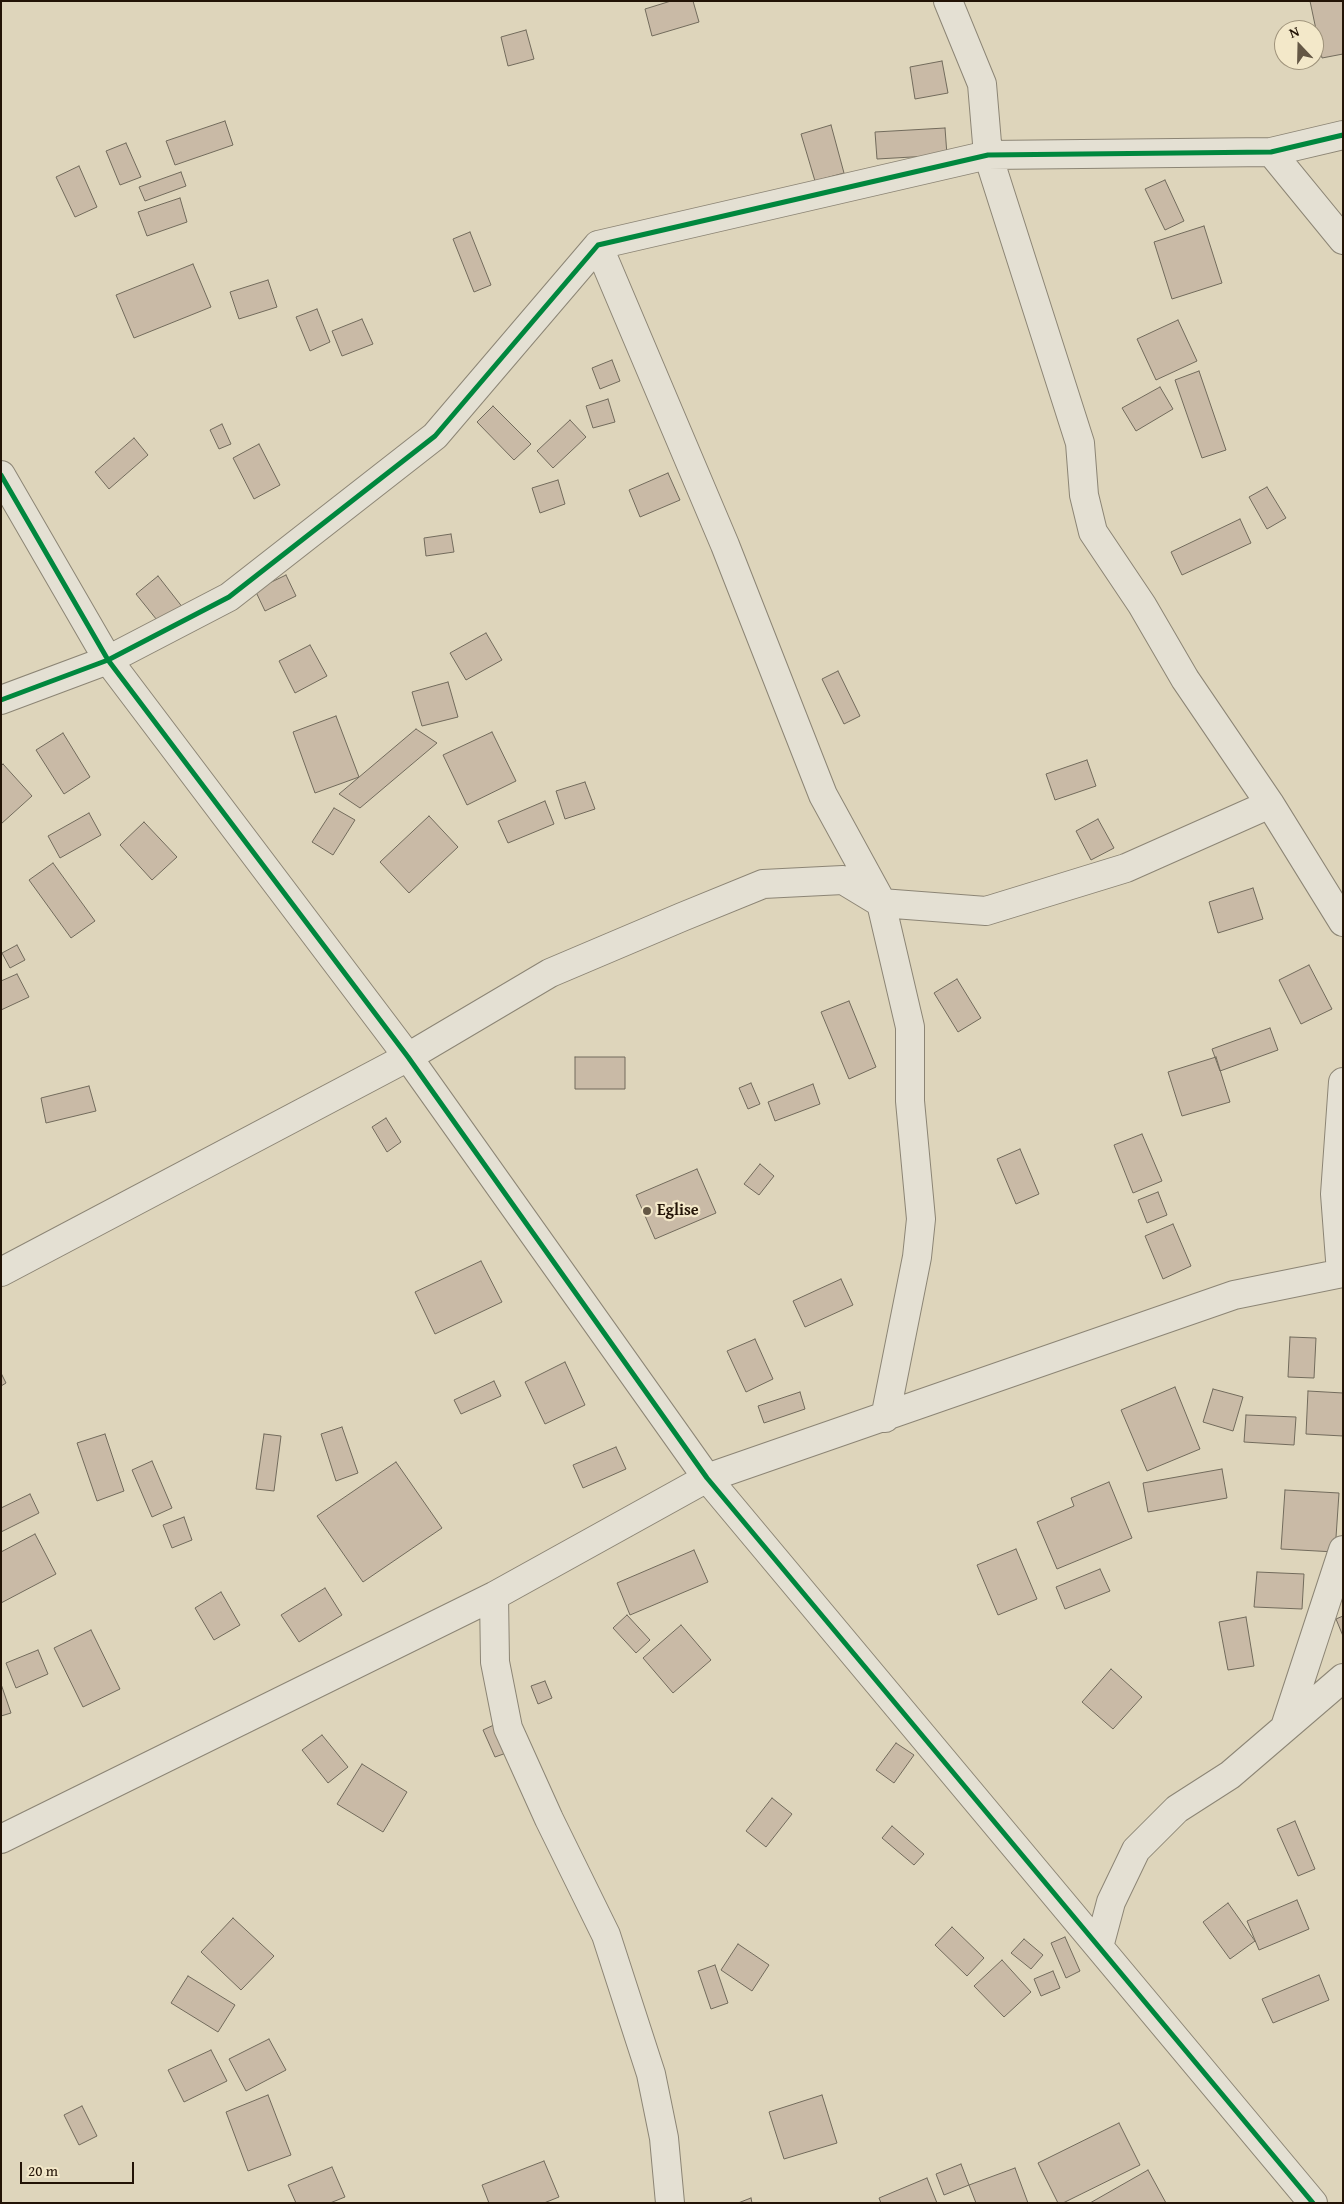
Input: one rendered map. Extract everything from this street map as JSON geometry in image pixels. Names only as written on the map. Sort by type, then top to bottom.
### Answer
[{"type":"street","points":[[948,1],[982,84],[988,155],[1080,444],[1084,495],[1093,532],[1137,597],[1185,679],[1270,804],[1343,922]]},
{"type":"street","points":[[1,700],[108,660],[229,597],[435,436],[598,245],[988,155],[1271,152],[1343,134]]},
{"type":"street","points":[[1271,152],[1343,240]]},
{"type":"street","points":[[598,245],[725,545],[823,795],[881,902],[910,1027],[910,1101],[921,1219],[918,1257],[885,1418]]},
{"type":"street","points":[[1,475],[108,660],[408,1057],[708,1478],[1313,2203]]},
{"type":"street","points":[[1,1272],[408,1057],[550,973],[763,884],[843,880],[881,902],[986,910],[1126,868],[1270,804]]},
{"type":"street","points":[[1,1839],[494,1596],[708,1478],[1234,1295],[1342,1273],[1339,1194],[1343,1082]]},
{"type":"street","points":[[1284,1727],[1343,1550]]},
{"type":"street","points":[[494,1596],[495,1662],[508,1728],[549,1819],[606,1935],[651,2074],[664,2138],[670,2203]]},
{"type":"street","points":[[1099,1947],[1111,1902],[1136,1850],[1177,1809],[1230,1775],[1343,1678]]},
{"type":"building","points":[[671,1],[693,1],[699,22],[652,36],[645,9]]},
{"type":"building","points":[[1310,1],[1343,1],[1343,54],[1324,58],[1324,20],[1314,20]]},
{"type":"building","points":[[526,30],[534,59],[508,66],[501,37]]},
{"type":"building","points":[[942,61],[948,93],[915,99],[910,67]]},
{"type":"building","points":[[225,121],[233,145],[175,165],[166,141]]},
{"type":"building","points":[[831,125],[844,173],[815,181],[801,134]]},
{"type":"building","points":[[945,128],[947,155],[877,159],[875,132]]},
{"type":"building","points":[[126,143],[141,177],[120,185],[106,151]]},
{"type":"building","points":[[79,166],[97,207],[75,217],[56,177]]},
{"type":"building","points":[[181,172],[186,186],[145,201],[139,187]]},
{"type":"building","points":[[1165,180],[1184,221],[1165,230],[1145,189]]},
{"type":"building","points":[[180,198],[187,222],[147,236],[138,212]]},
{"type":"building","points":[[1204,226],[1222,283],[1172,299],[1154,242]]},
{"type":"building","points":[[470,232],[491,285],[474,292],[453,239]]},
{"type":"building","points":[[193,264],[211,307],[134,338],[116,295]]},
{"type":"building","points":[[268,280],[277,307],[239,319],[230,292]]},
{"type":"building","points":[[317,309],[330,342],[310,351],[296,317]]},
{"type":"building","points":[[362,319],[373,344],[342,356],[332,331]]},
{"type":"building","points":[[1178,320],[1197,361],[1156,380],[1137,339]]},
{"type":"building","points":[[612,360],[620,381],[600,389],[592,368]]},
{"type":"building","points":[[1199,371],[1226,450],[1202,458],[1175,380]]},
{"type":"building","points":[[1160,387],[1173,409],[1136,431],[1122,408]]},
{"type":"building","points":[[608,399],[615,422],[593,428],[586,406]]},
{"type":"building","points":[[493,406],[531,444],[514,460],[477,422]]},
{"type":"building","points":[[570,420],[586,437],[553,468],[537,451]]},
{"type":"building","points":[[222,424],[231,444],[219,449],[210,430]]},
{"type":"building","points":[[134,438],[148,455],[109,489],[95,472]]},
{"type":"building","points":[[259,444],[280,485],[254,499],[233,458]]},
{"type":"building","points":[[668,473],[680,500],[640,517],[629,490]]},
{"type":"building","points":[[558,480],[565,504],[540,513],[532,488]]},
{"type":"building","points":[[1267,487],[1286,518],[1267,529],[1249,497]]},
{"type":"building","points":[[1240,519],[1251,543],[1182,575],[1171,552]]},
{"type":"building","points":[[451,534],[454,552],[426,556],[424,538]]},
{"type":"building","points":[[286,575],[296,596],[265,611],[255,590]]},
{"type":"building","points":[[158,576],[187,613],[165,630],[136,594]]},
{"type":"building","points":[[486,633],[502,660],[466,680],[450,653]]},
{"type":"building","points":[[310,645],[327,676],[295,693],[279,661]]},
{"type":"building","points":[[838,671],[860,716],[844,724],[822,679]]},
{"type":"building","points":[[448,682],[458,717],[422,726],[412,692]]},
{"type":"building","points":[[336,716],[359,777],[315,793],[293,732]]},
{"type":"building","points":[[416,729],[437,743],[360,808],[339,794]]},
{"type":"building","points":[[492,732],[516,781],[467,805],[443,755]]},
{"type":"building","points":[[63,733],[90,777],[64,794],[36,750]]},
{"type":"building","points":[[1087,760],[1096,786],[1055,800],[1046,774]]},
{"type":"building","points":[[3,764],[32,796],[1,824],[1,766]]},
{"type":"building","points":[[585,782],[595,809],[565,819],[556,791]]},
{"type":"building","points":[[545,801],[554,824],[508,843],[498,821]]},
{"type":"building","points":[[334,808],[355,820],[333,855],[312,842]]},
{"type":"building","points":[[89,813],[101,835],[60,858],[48,836]]},
{"type":"building","points":[[429,816],[458,847],[409,893],[380,862]]},
{"type":"building","points":[[1098,819],[1114,848],[1091,860],[1076,831]]},
{"type":"building","points":[[144,822],[177,857],[152,880],[120,845]]},
{"type":"building","points":[[53,863],[95,921],[71,938],[29,880]]},
{"type":"building","points":[[1253,888],[1263,919],[1218,933],[1209,902]]},
{"type":"building","points":[[17,945],[25,960],[10,968],[2,953]]},
{"type":"building","points":[[1309,965],[1332,1009],[1301,1024],[1279,980]]},
{"type":"building","points":[[17,974],[29,997],[1,1010],[1,981]]},
{"type":"building","points":[[957,979],[981,1018],[958,1032],[934,993]]},
{"type":"building","points":[[849,1001],[876,1067],[849,1079],[821,1012]]},
{"type":"building","points":[[1270,1028],[1278,1050],[1220,1071],[1212,1049]]},
{"type":"building","points":[[575,1057],[625,1057],[625,1089],[575,1089]]},
{"type":"building","points":[[1216,1057],[1230,1102],[1182,1116],[1168,1072]]},
{"type":"building","points":[[751,1083],[760,1104],[748,1109],[739,1088]]},
{"type":"building","points":[[813,1084],[820,1104],[775,1121],[768,1102]]},
{"type":"building","points":[[89,1086],[96,1111],[46,1123],[41,1098]]},
{"type":"building","points":[[386,1118],[401,1142],[387,1152],[372,1127]]},
{"type":"building","points":[[1142,1134],[1162,1181],[1133,1193],[1114,1145]]},
{"type":"building","points":[[1020,1149],[1039,1194],[1016,1204],[997,1159]]},
{"type":"building","points":[[760,1164],[774,1176],[759,1195],[744,1184]]},
{"type":"building","points":[[697,1169],[716,1213],[655,1239],[636,1195]]},
{"type":"building","points":[[1158,1192],[1167,1215],[1147,1223],[1138,1200]]},
{"type":"building","points":[[1173,1224],[1191,1266],[1163,1279],[1145,1236]]},
{"type":"building","points":[[481,1261],[502,1302],[435,1334],[415,1292]]},
{"type":"building","points":[[841,1279],[853,1305],[805,1327],[793,1301]]},
{"type":"building","points":[[1290,1337],[1316,1338],[1314,1378],[1288,1377]]},
{"type":"building","points":[[755,1339],[773,1379],[746,1392],[727,1351]]},
{"type":"building","points":[[565,1362],[585,1405],[545,1424],[525,1382]]},
{"type":"building","points":[[1,1373],[6,1383],[1,1386]]},
{"type":"building","points":[[494,1381],[501,1396],[461,1414],[454,1400]]},
{"type":"building","points":[[1175,1387],[1200,1449],[1147,1471],[1121,1410]]},
{"type":"building","points":[[1213,1389],[1243,1397],[1233,1431],[1203,1422]]},
{"type":"building","points":[[1308,1391],[1343,1393],[1343,1436],[1306,1434]]},
{"type":"building","points":[[800,1392],[805,1409],[764,1423],[758,1406]]},
{"type":"building","points":[[1246,1415],[1296,1417],[1294,1445],[1244,1442]]},
{"type":"building","points":[[342,1427],[358,1473],[336,1481],[321,1434]]},
{"type":"building","points":[[105,1434],[124,1491],[97,1501],[77,1443]]},
{"type":"building","points":[[264,1434],[281,1436],[274,1491],[256,1489]]},
{"type":"building","points":[[616,1447],[626,1469],[583,1488],[573,1465]]},
{"type":"building","points":[[152,1461],[172,1508],[152,1517],[132,1470]]},
{"type":"building","points":[[396,1462],[442,1528],[363,1582],[317,1516]]},
{"type":"building","points":[[1222,1469],[1227,1498],[1148,1512],[1143,1483]]},
{"type":"building","points":[[1109,1482],[1132,1538],[1057,1569],[1037,1522],[1074,1506],[1071,1498]]},
{"type":"building","points":[[1285,1490],[1339,1493],[1335,1552],[1281,1549]]},
{"type":"building","points":[[30,1494],[39,1513],[1,1532],[1,1508]]},
{"type":"building","points":[[184,1517],[192,1540],[172,1548],[163,1525]]},
{"type":"building","points":[[35,1534],[56,1574],[1,1603],[1,1552]]},
{"type":"building","points":[[1016,1549],[1037,1599],[998,1615],[977,1565]]},
{"type":"building","points":[[694,1550],[708,1582],[630,1615],[617,1583]]},
{"type":"building","points":[[1100,1569],[1110,1591],[1065,1609],[1056,1587]]},
{"type":"building","points":[[1257,1572],[1304,1574],[1302,1609],[1254,1607]]},
{"type":"building","points":[[325,1588],[342,1615],[299,1642],[281,1615]]},
{"type":"building","points":[[221,1592],[240,1625],[214,1640],[195,1608]]},
{"type":"building","points":[[627,1615],[650,1640],[636,1653],[613,1628]]},
{"type":"building","points":[[1343,1616],[1343,1636],[1336,1619]]},
{"type":"building","points":[[1246,1617],[1254,1666],[1228,1670],[1219,1622]]},
{"type":"building","points":[[681,1625],[711,1660],[673,1693],[643,1658]]},
{"type":"building","points":[[91,1630],[120,1689],[83,1707],[54,1648]]},
{"type":"building","points":[[38,1650],[48,1674],[16,1688],[6,1663]]},
{"type":"building","points":[[1111,1669],[1142,1697],[1113,1729],[1082,1702]]},
{"type":"building","points":[[545,1681],[552,1698],[538,1704],[531,1686]]},
{"type":"building","points":[[1,1684],[11,1713],[1,1716]]},
{"type":"building","points":[[496,1724],[509,1752],[495,1757],[483,1730]]},
{"type":"building","points":[[322,1735],[348,1767],[328,1783],[302,1750]]},
{"type":"building","points":[[896,1743],[914,1755],[894,1783],[876,1770]]},
{"type":"building","points":[[362,1764],[407,1792],[383,1832],[337,1804]]},
{"type":"building","points":[[772,1798],[792,1814],[766,1847],[746,1831]]},
{"type":"building","points":[[1295,1821],[1315,1869],[1298,1876],[1277,1829]]},
{"type":"building","points":[[892,1826],[924,1854],[914,1865],[882,1838]]},
{"type":"building","points":[[1297,1900],[1309,1929],[1259,1950],[1247,1921]]},
{"type":"building","points":[[1228,1903],[1255,1941],[1230,1959],[1203,1922]]},
{"type":"building","points":[[233,1918],[274,1956],[241,1990],[201,1952]]},
{"type":"building","points":[[952,1927],[984,1958],[967,1976],[935,1945]]},
{"type":"building","points":[[1065,1937],[1080,1971],[1066,1978],[1051,1943]]},
{"type":"building","points":[[1024,1939],[1043,1955],[1031,1969],[1011,1953]]},
{"type":"building","points":[[738,1944],[769,1965],[752,1991],[721,1970]]},
{"type":"building","points":[[1002,1960],[1031,1992],[1004,2017],[974,1986]]},
{"type":"building","points":[[715,1965],[728,2003],[711,2009],[698,1971]]},
{"type":"building","points":[[1053,1971],[1060,1988],[1041,1996],[1034,1979]]},
{"type":"building","points":[[1319,1975],[1329,2000],[1273,2023],[1262,1999]]},
{"type":"building","points":[[188,1976],[235,2005],[218,2032],[171,2003]]},
{"type":"building","points":[[269,2039],[286,2070],[246,2091],[229,2059]]},
{"type":"building","points":[[211,2050],[227,2081],[184,2102],[168,2070]]},
{"type":"building","points":[[268,2095],[291,2155],[248,2171],[226,2112]]},
{"type":"building","points":[[822,2095],[837,2143],[784,2159],[769,2112]]},
{"type":"building","points":[[82,2106],[97,2136],[79,2145],[64,2115]]},
{"type":"building","points":[[1119,2123],[1140,2165],[1063,2203],[1058,2203],[1038,2163]]},
{"type":"building","points":[[544,2161],[559,2197],[544,2203],[489,2203],[482,2185]]},
{"type":"building","points":[[961,2164],[969,2185],[944,2195],[936,2174]]},
{"type":"building","points":[[332,2167],[345,2197],[330,2203],[296,2203],[288,2185]]},
{"type":"building","points":[[1015,2168],[1028,2203],[976,2203],[969,2185]]},
{"type":"building","points":[[1148,2170],[1166,2203],[1090,2203]]},
{"type":"building","points":[[927,2178],[937,2203],[881,2203],[879,2198]]},
{"type":"building","points":[[751,2198],[752,2203],[738,2203]]},
{"type":"cycle path","points":[[1,700],[108,660],[229,597],[435,436],[598,245],[988,155],[1271,152],[1343,135]]},
{"type":"cycle path","points":[[1,475],[108,660],[408,1057],[707,1478],[1313,2203]]},
{"type":"place","name":"Eglise","points":[[647,1211]]}]
